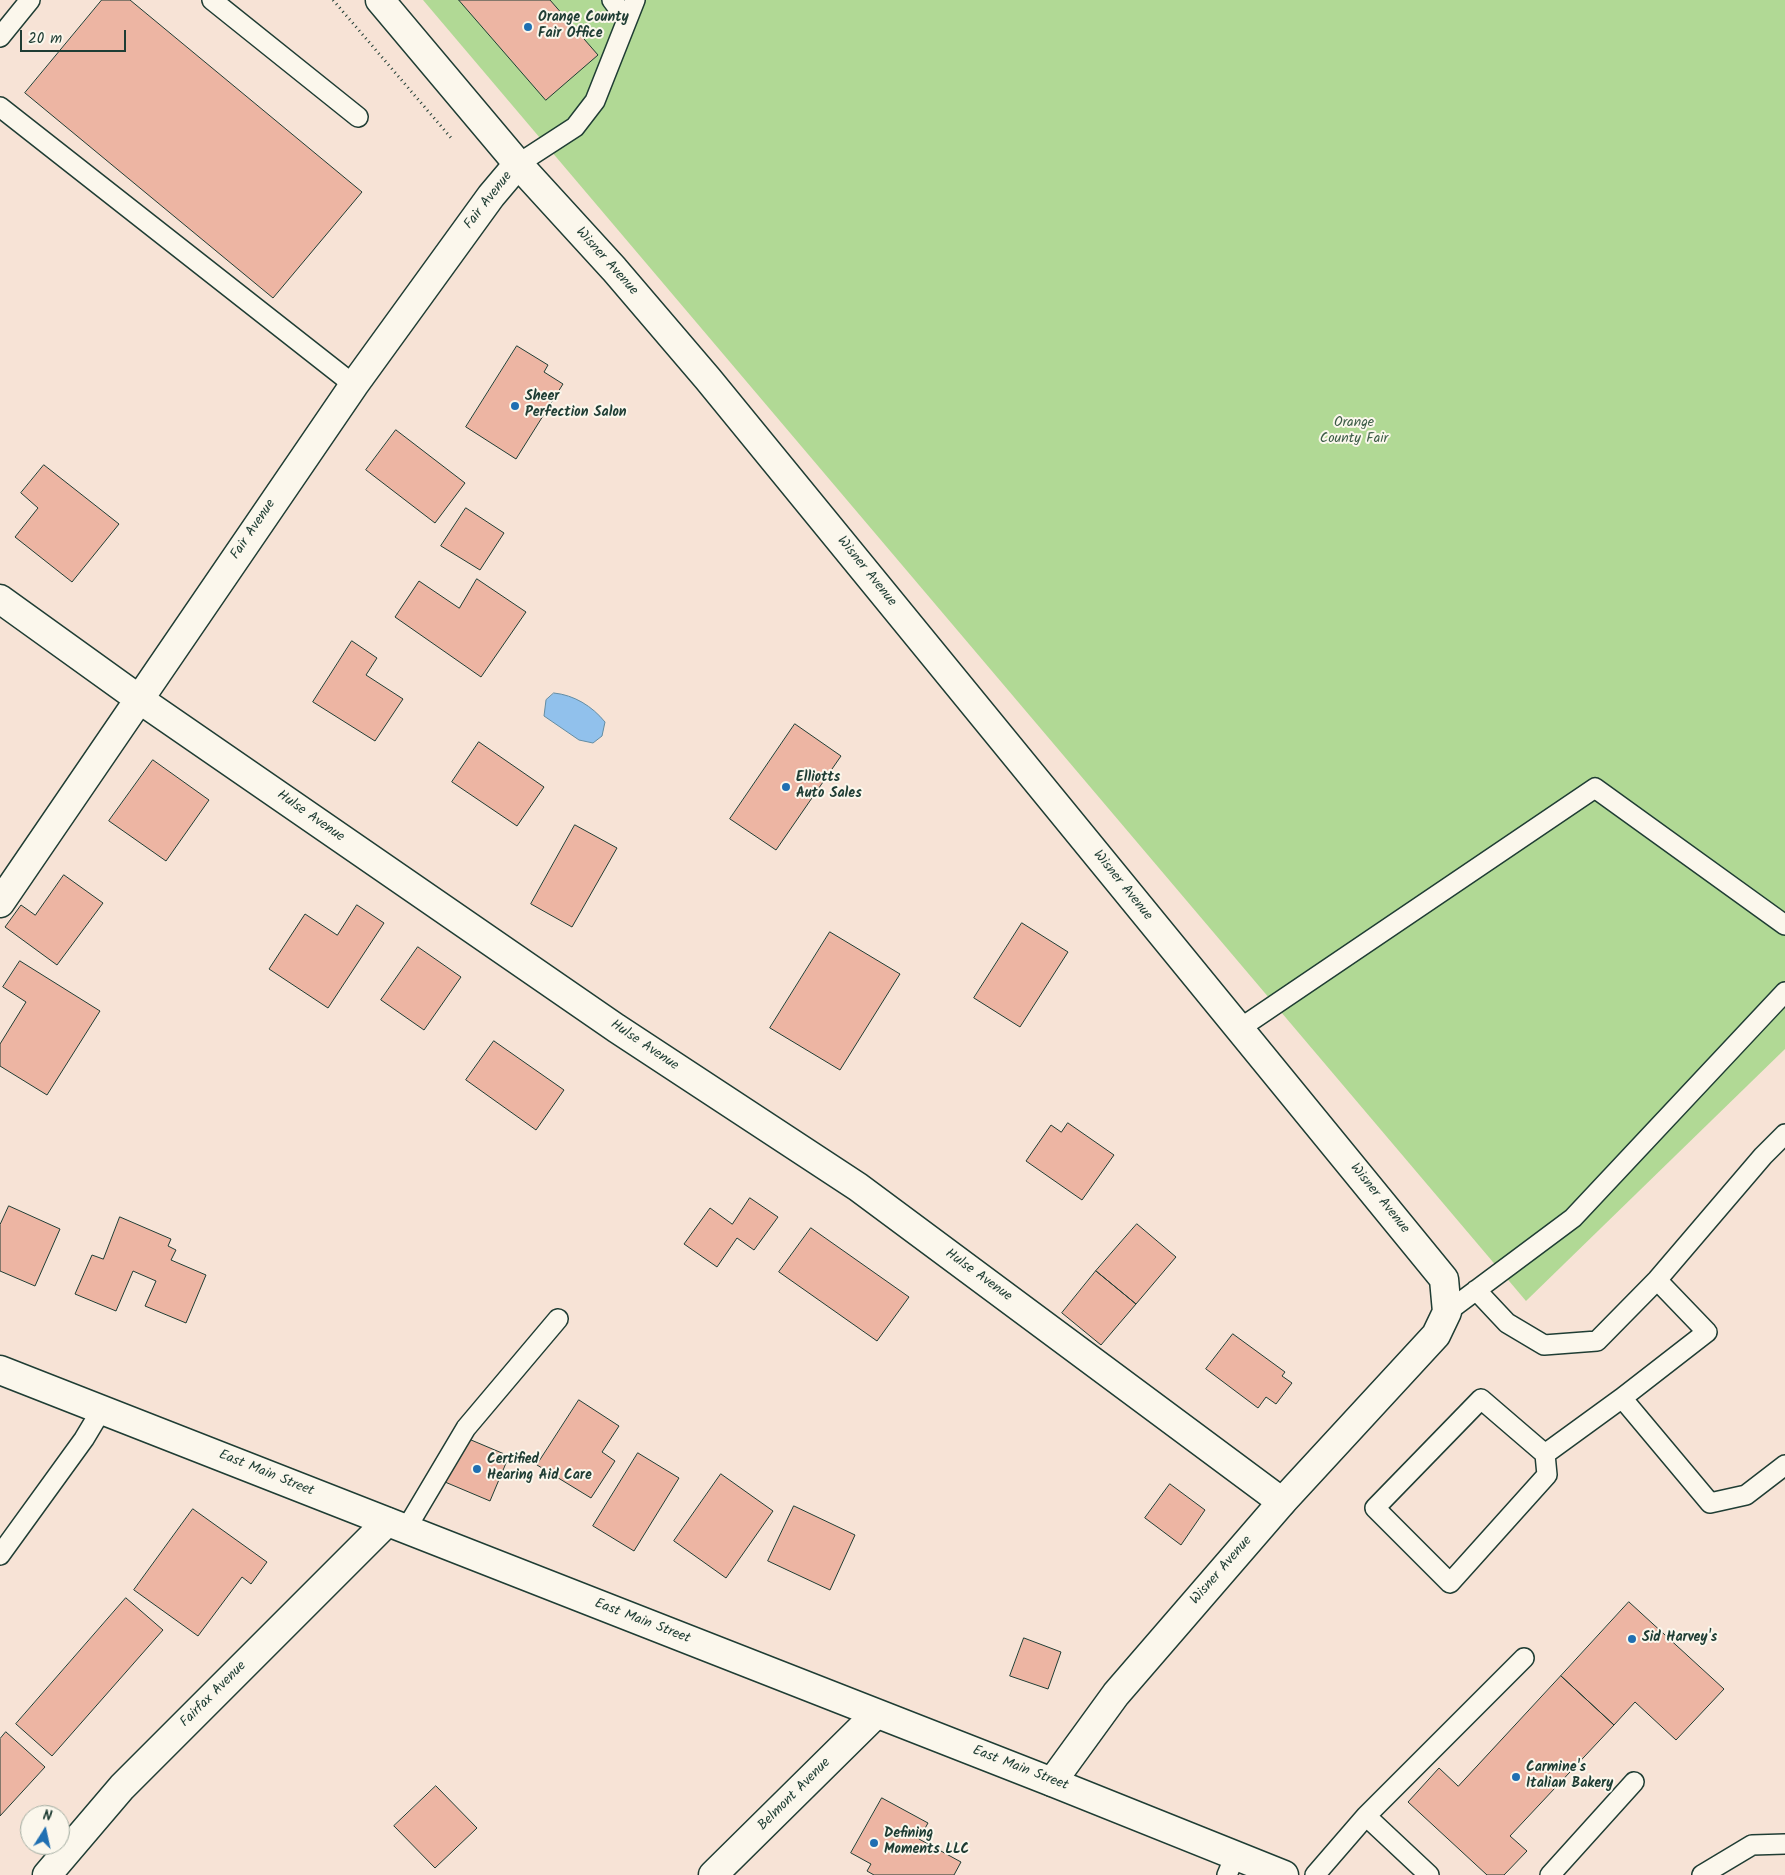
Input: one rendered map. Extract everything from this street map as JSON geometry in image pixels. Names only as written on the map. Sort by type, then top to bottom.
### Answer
[{"type":"street","name":"Wisner Avenue","points":[[380,0],[518,164],[614,269],[708,379],[1444,1279],[1447,1312],[1436,1335],[1282,1502],[1116,1694],[1052,1782]]},
{"type":"street","name":"Fair Avenue","points":[[5,886],[139,699],[354,385],[491,196],[518,164]]},
{"type":"street","name":"Hulse Avenue","points":[[0,599],[139,699],[616,1028],[858,1188],[1282,1502]]},
{"type":"street","name":"East Main Street","points":[[0,1370],[1052,1782],[1231,1865],[1284,1875]]},
{"type":"street","name":"Fairfax Avenue","points":[[47,1875],[122,1787],[397,1525]]},
{"type":"street","name":"Belmont Avenue","points":[[713,1875],[876,1714]]},
{"type":"lane","points":[[0,37],[30,0]]},
{"type":"lane","points":[[212,0],[358,117]]},
{"type":"lane","points":[[612,0],[627,20]]},
{"type":"lane","points":[[518,164],[575,126],[595,101],[635,0]]},
{"type":"lane","points":[[0,107],[354,385]]},
{"type":"lane","points":[[1239,1029],[1595,788],[1785,925]]},
{"type":"lane","points":[[1447,1312],[1573,1218],[1785,992]]},
{"type":"lane","points":[[1476,1290],[1506,1323],[1544,1345],[1597,1341],[1657,1280],[1763,1156],[1785,1134]]},
{"type":"lane","points":[[1545,1454],[1622,1398],[1707,1332],[1657,1280]]},
{"type":"lane","points":[[397,1525],[466,1428],[558,1319]]},
{"type":"lane","points":[[1622,1398],[1710,1503],[1746,1495],[1785,1465]]},
{"type":"lane","points":[[1481,1399],[1545,1454],[1546,1475],[1450,1583],[1375,1508],[1481,1399]]},
{"type":"lane","points":[[0,1555],[84,1439],[102,1409]]},
{"type":"lane","points":[[1315,1875],[1366,1816],[1524,1658]]},
{"type":"lane","points":[[1550,1875],[1634,1782]]},
{"type":"lane","points":[[1366,1816],[1429,1875]]},
{"type":"lane","points":[[1702,1875],[1752,1845],[1785,1844]]},
{"type":"path","points":[[333,0],[452,139]]},
{"type":"green space","name":"Orange County Fair","points":[[423,0],[1785,0],[1785,1049],[1526,1301]]},
{"type":"water","points":[[554,693],[569,696],[582,702],[594,711],[605,722],[602,736],[593,743],[579,740],[544,716],[546,700]]},
{"type":"building","points":[[102,0],[130,0],[362,192],[273,298],[25,93]]},
{"type":"building","name":"Orange County Fair Office","points":[[459,0],[550,0],[598,55],[546,100]]},
{"type":"building","name":"Sheer Perfection Salon","points":[[517,346],[548,365],[544,372],[563,384],[516,459],[466,427]]},
{"type":"building","points":[[396,430],[465,483],[435,523],[366,470]]},
{"type":"building","points":[[44,465],[119,524],[72,582],[15,537],[38,508],[21,493]]},
{"type":"building","points":[[466,508],[504,533],[480,570],[441,546]]},
{"type":"building","points":[[477,579],[526,612],[481,677],[395,617],[419,581],[459,608]]},
{"type":"building","points":[[352,641],[377,658],[366,675],[403,699],[375,741],[313,702]]},
{"type":"building","name":"Elliotts Auto Sales","points":[[795,724],[841,756],[776,850],[730,819]]},
{"type":"building","points":[[479,742],[544,787],[517,826],[452,782]]},
{"type":"building","points":[[153,760],[209,800],[166,861],[109,821]]},
{"type":"building","points":[[575,825],[617,848],[572,927],[531,904]]},
{"type":"building","points":[[64,875],[103,903],[57,965],[5,927],[21,905],[35,915]]},
{"type":"building","points":[[357,905],[384,923],[328,1008],[269,969],[305,914],[337,935]]},
{"type":"building","points":[[1022,923],[1068,952],[1020,1027],[974,998]]},
{"type":"building","points":[[830,932],[900,974],[840,1070],[770,1028]]},
{"type":"building","points":[[418,947],[461,977],[424,1030],[381,1000]]},
{"type":"building","points":[[20,961],[100,1011],[47,1095],[0,1066],[0,1044],[26,1002],[3,987]]},
{"type":"building","points":[[494,1041],[564,1090],[536,1130],[466,1080]]},
{"type":"building","points":[[1068,1123],[1114,1155],[1082,1200],[1026,1161],[1051,1125],[1061,1132]]},
{"type":"building","points":[[750,1198],[778,1217],[754,1250],[737,1238],[717,1267],[684,1244],[710,1208],[732,1224]]},
{"type":"building","points":[[9,1206],[60,1229],[35,1286],[0,1271],[0,1225]]},
{"type":"building","points":[[120,1217],[171,1239],[168,1246],[176,1250],[171,1260],[206,1275],[186,1323],[145,1306],[156,1281],[133,1271],[116,1311],[75,1294],[92,1255],[103,1259]]},
{"type":"building","points":[[1137,1224],[1176,1257],[1136,1304],[1096,1271]]},
{"type":"building","points":[[811,1228],[909,1297],[877,1341],[779,1272]]},
{"type":"building","points":[[1096,1271],[1136,1304],[1101,1345],[1062,1313]]},
{"type":"building","points":[[1233,1334],[1285,1372],[1282,1376],[1292,1383],[1276,1404],[1266,1397],[1258,1408],[1206,1369]]},
{"type":"building","points":[[579,1400],[619,1426],[602,1452],[615,1461],[591,1498],[537,1465]]},
{"type":"building","name":"Certified Hearing Aid Care","points":[[464,1437],[509,1456],[490,1501],[445,1482]]},
{"type":"building","points":[[638,1453],[679,1478],[634,1551],[593,1526]]},
{"type":"building","points":[[721,1474],[773,1511],[726,1578],[674,1541]]},
{"type":"building","points":[[1170,1484],[1205,1510],[1181,1545],[1145,1518]]},
{"type":"building","points":[[794,1506],[855,1535],[830,1590],[768,1561]]},
{"type":"building","points":[[193,1509],[267,1562],[251,1584],[242,1577],[198,1636],[134,1590]]},
{"type":"building","points":[[126,1598],[163,1630],[52,1756],[16,1724]]},
{"type":"building","name":"Sid Harvey's","points":[[1629,1602],[1724,1689],[1676,1740],[1635,1702],[1614,1725],[1561,1676]]},
{"type":"building","points":[[1024,1638],[1061,1652],[1048,1689],[1010,1676]]},
{"type":"building","name":"Carmine's Italian Bakery","points":[[1561,1676],[1614,1725],[1510,1836],[1527,1851],[1504,1875],[1487,1875],[1408,1802],[1439,1768],[1458,1786]]},
{"type":"building","points":[[6,1732],[45,1767],[0,1816],[0,1739]]},
{"type":"building","points":[[436,1786],[477,1828],[435,1868],[394,1826]]},
{"type":"building","points":[[882,1798],[928,1823],[919,1839],[961,1862],[954,1875],[874,1875],[867,1871],[871,1864],[851,1853]]},
{"type":"place","name":"Orange County Fair Office","points":[[528,27]]},
{"type":"place","name":"Sheer Perfection Salon","points":[[515,406]]},
{"type":"place","name":"Elliotts Auto Sales","points":[[786,787]]},
{"type":"place","name":"Certified Hearing Aid Care","points":[[477,1469]]},
{"type":"place","name":"Sid Harvey's","points":[[1632,1639]]},
{"type":"place","name":"Carmine's Italian Bakery","points":[[1516,1777]]},
{"type":"place","name":"Defining Moments LLC","points":[[874,1843]]}]
